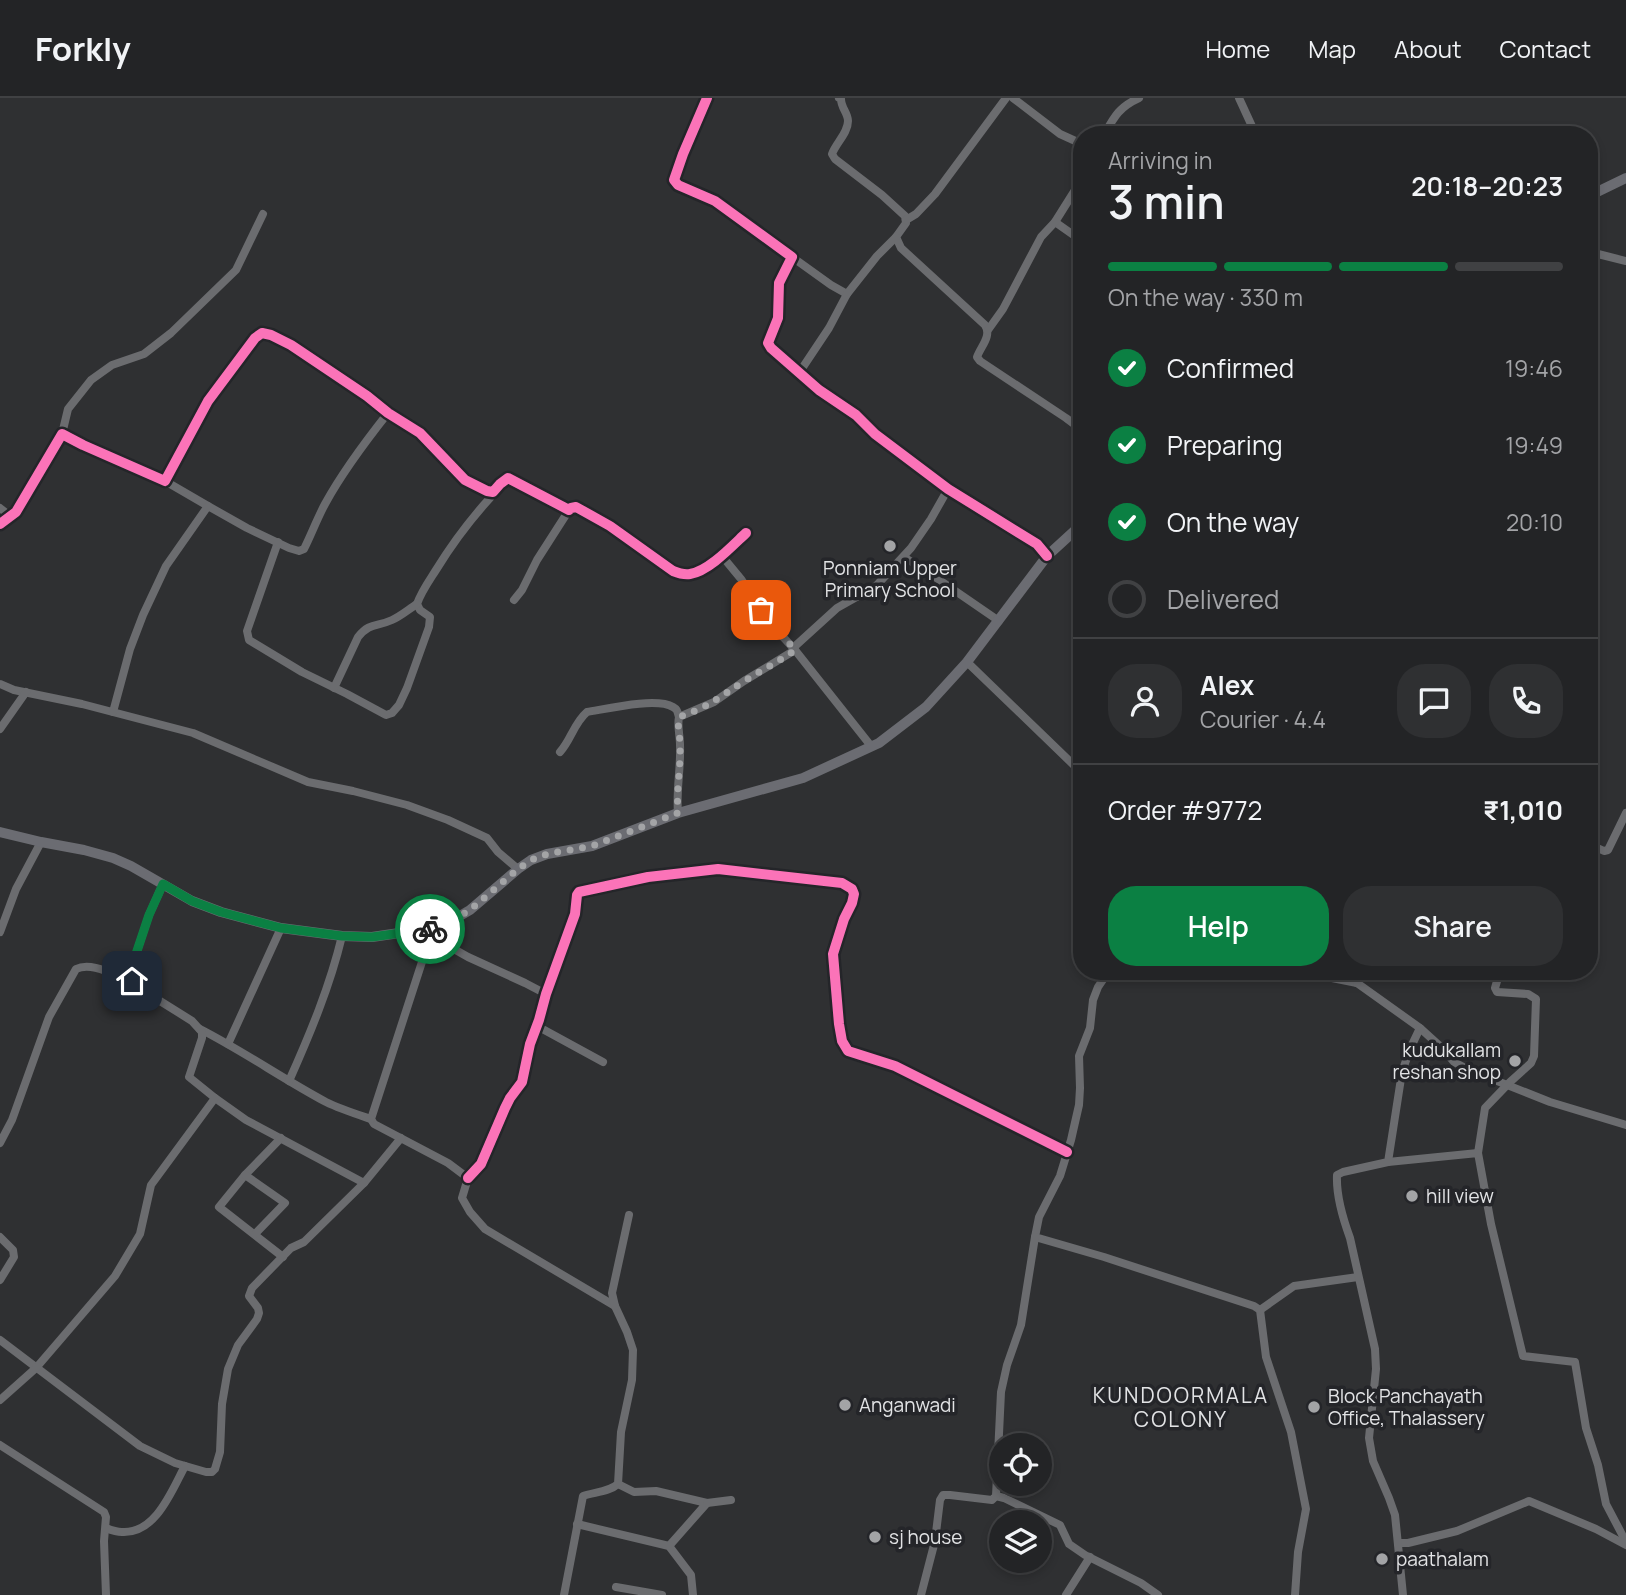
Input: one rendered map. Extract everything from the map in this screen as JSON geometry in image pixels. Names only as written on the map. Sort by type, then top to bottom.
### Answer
[{"type":"main road","points":[[1598,192],[1626,179]]},
{"type":"main road","points":[[0,831],[41,842],[84,849],[113,859],[131,866],[192,901],[221,912],[281,928],[372,937],[432,932],[470,910],[531,860],[547,854],[592,846],[678,813],[803,778],[878,743],[926,707],[967,662],[1047,556],[1073,532]]},
{"type":"street","points":[[707,98],[682,154],[674,180],[678,185],[715,201],[847,294]]},
{"type":"street","points":[[799,373],[829,328],[847,294],[904,227],[906,220],[916,214],[935,194],[1006,98]]},
{"type":"street","points":[[1013,98],[1060,134],[1073,140]]},
{"type":"street","points":[[1109,126],[1116,113],[1139,98]]},
{"type":"street","points":[[1239,98],[1252,126]]},
{"type":"street","points":[[840,99],[849,121],[832,154],[883,195],[906,220]]},
{"type":"street","points":[[1073,193],[1055,222],[1041,237],[1003,309],[988,330],[977,357],[1073,423]]},
{"type":"street","points":[[0,524],[16,512],[62,434],[68,409],[91,380],[111,365],[144,354],[171,333],[236,270],[263,214]]},
{"type":"street","points":[[1055,222],[1073,235]]},
{"type":"street","points":[[896,237],[901,248],[988,330]]},
{"type":"street","points":[[1598,254],[1626,261]]},
{"type":"street","points":[[792,257],[779,282],[778,318],[768,343],[776,354],[948,489],[1037,544],[1047,556]]},
{"type":"street","points":[[165,481],[208,401],[255,338],[262,333],[271,334],[291,345],[408,424],[465,480],[493,492]]},
{"type":"street","points":[[62,434],[165,481],[247,528],[299,551],[304,549],[336,485],[388,413]]},
{"type":"street","points":[[334,688],[358,637],[370,626],[394,619],[417,604],[444,556],[500,484],[508,478],[569,510]]},
{"type":"street","points":[[679,717],[714,702],[777,663],[838,607],[876,586],[904,557],[948,489]]},
{"type":"street","points":[[113,712],[130,649],[152,594],[166,566],[208,506]]},
{"type":"street","points":[[514,600],[571,508],[576,507],[611,526],[681,574],[702,570],[722,556],[746,533]]},
{"type":"street","points":[[0,509],[10,516]]},
{"type":"street","points":[[278,542],[247,631],[249,640],[302,672],[386,715],[399,705],[429,627],[430,617],[420,610],[417,604]]},
{"type":"street","points":[[722,556],[766,617],[871,746]]},
{"type":"street","points":[[904,557],[999,621]]},
{"type":"street","points":[[967,662],[1073,764]]},
{"type":"street","points":[[0,684],[14,690],[55,697],[193,733],[308,782],[407,805],[487,838],[498,852],[518,869]]},
{"type":"street","points":[[0,729],[26,692]]},
{"type":"street","points":[[559,752],[567,744],[580,718],[587,712],[647,703],[671,706],[679,717],[678,813]]},
{"type":"street","points":[[1598,848],[1608,850],[1626,813]]},
{"type":"street","points":[[0,932],[16,889],[41,842]]},
{"type":"street","points":[[615,1307],[485,1229],[462,1198],[468,1178],[481,1164],[505,1108],[522,1082],[530,1044],[575,914],[577,895],[583,890],[648,877],[718,869],[842,883],[852,889],[854,894],[833,954],[839,1024],[842,1041],[848,1051],[895,1066],[1067,1152]]},
{"type":"street","points":[[163,884],[149,915],[129,975],[132,981],[200,1029],[328,1103],[371,1119],[374,1124],[448,1163],[468,1178]]},
{"type":"street","points":[[229,1044],[281,928]]},
{"type":"street","points":[[371,1119],[432,932],[468,957],[546,994]]},
{"type":"street","points":[[289,1081],[334,970],[342,936]]},
{"type":"street","points":[[0,1143],[12,1119],[49,1017],[76,969],[81,966],[92,968],[132,981]]},
{"type":"street","points":[[999,1433],[1001,1392],[1021,1325],[1039,1217],[1060,1176],[1067,1152],[1079,1105],[1079,1056],[1090,1028],[1093,1000],[1103,980]]},
{"type":"street","points":[[1342,980],[1357,983],[1420,1028],[1454,1062],[1467,1069],[1550,1102],[1626,1125]]},
{"type":"street","points":[[1497,980],[1495,988],[1497,992],[1528,994],[1536,999],[1537,1003],[1534,1056],[1531,1063],[1485,1108],[1478,1153],[1491,1224],[1523,1356],[1575,1362],[1586,1428],[1598,1465],[1606,1504],[1626,1543]]},
{"type":"street","points":[[537,1026],[603,1062]]},
{"type":"street","points":[[1388,1162],[1402,1072],[1420,1028]]},
{"type":"street","points":[[200,1029],[202,1038],[189,1077],[246,1120],[364,1183]]},
{"type":"street","points":[[0,1400],[36,1368],[114,1276],[140,1234],[151,1185],[215,1098]]},
{"type":"street","points":[[281,1138],[219,1207],[283,1257]]},
{"type":"street","points":[[0,1339],[140,1446],[175,1463],[206,1472],[215,1469],[220,1452],[222,1404],[228,1369],[237,1345],[259,1313],[249,1296],[252,1288],[290,1248],[304,1242],[364,1183],[401,1138]]},
{"type":"street","points":[[1403,1595],[1395,1515],[1373,1461],[1369,1438],[1376,1369],[1375,1349],[1344,1222],[1338,1175],[1388,1162],[1478,1153]]},
{"type":"street","points":[[245,1175],[285,1203],[255,1234]]},
{"type":"street","points":[[564,1595],[583,1496],[613,1488],[618,1484],[621,1432],[632,1380],[633,1350],[612,1293],[629,1215]]},
{"type":"street","points":[[0,1237],[13,1250],[14,1257],[0,1280]]},
{"type":"street","points":[[1035,1237],[1104,1257],[1260,1310],[1266,1357],[1291,1432],[1306,1509],[1298,1552],[1295,1595]]},
{"type":"street","points":[[1260,1310],[1294,1286],[1358,1277]]},
{"type":"street","points":[[0,1446],[104,1512],[106,1595]]},
{"type":"street","points":[[106,1528],[123,1532],[134,1531],[147,1525],[157,1516],[185,1466]]},
{"type":"street","points":[[618,1484],[634,1492],[656,1491],[707,1503],[732,1500]]},
{"type":"street","points":[[921,1595],[943,1495],[992,1500],[996,1496],[1004,1497],[1060,1525],[1069,1544],[1158,1595]]},
{"type":"street","points":[[1398,1543],[1457,1531],[1529,1501],[1626,1543]]},
{"type":"street","points":[[669,1546],[707,1503]]},
{"type":"street","points":[[577,1524],[669,1546],[691,1574],[693,1595]]},
{"type":"street","points":[[1066,1595],[1090,1557]]},
{"type":"street","points":[[616,1587],[662,1595]]},
{"type":"cycle path","points":[[707,98],[674,180],[678,185],[715,201],[792,257],[779,283],[778,318],[768,343],[771,348],[819,390],[856,415],[875,434],[948,489],[1037,544],[1047,556]]},
{"type":"cycle path","points":[[0,524],[16,512],[62,434],[165,481],[208,401],[255,338],[262,333],[291,345],[420,433],[465,480],[493,492],[508,478],[569,510],[576,507],[610,526],[673,571],[688,574],[705,568],[746,533]]},
{"type":"cycle path","points":[[468,1178],[481,1164],[505,1108],[522,1082],[530,1044],[575,914],[579,892],[648,877],[718,869],[842,883],[852,889],[852,903],[833,954],[839,1024],[842,1041],[848,1051],[895,1066],[1067,1152]]},
{"type":"way so far","points":[[430,929],[470,910],[531,860],[547,854],[592,846],[678,813],[679,717],[714,702],[795,650],[761,610]]},
{"type":"place","name":"Ponniam Upper Primary School","points":[[890,546]]},
{"type":"place","name":"kudukallam reshan shop","points":[[1515,1061]]},
{"type":"place","name":"hill view","points":[[1412,1196]]},
{"type":"place","name":"Anganwadi","points":[[845,1405]]},
{"type":"place","name":"Block Panchayath Office, Thalassery","points":[[1314,1407]]},
{"type":"place","name":"sj house","points":[[875,1537]]},
{"type":"place","name":"paathalam","points":[[1382,1559]]},
{"type":"district","name":"KUNDOORMALA COLONY","points":[[1181,1408]]},
{"type":"route","points":[[132,981],[129,975],[149,915],[163,884],[192,901],[221,912],[281,928],[372,937],[430,929]]}]
